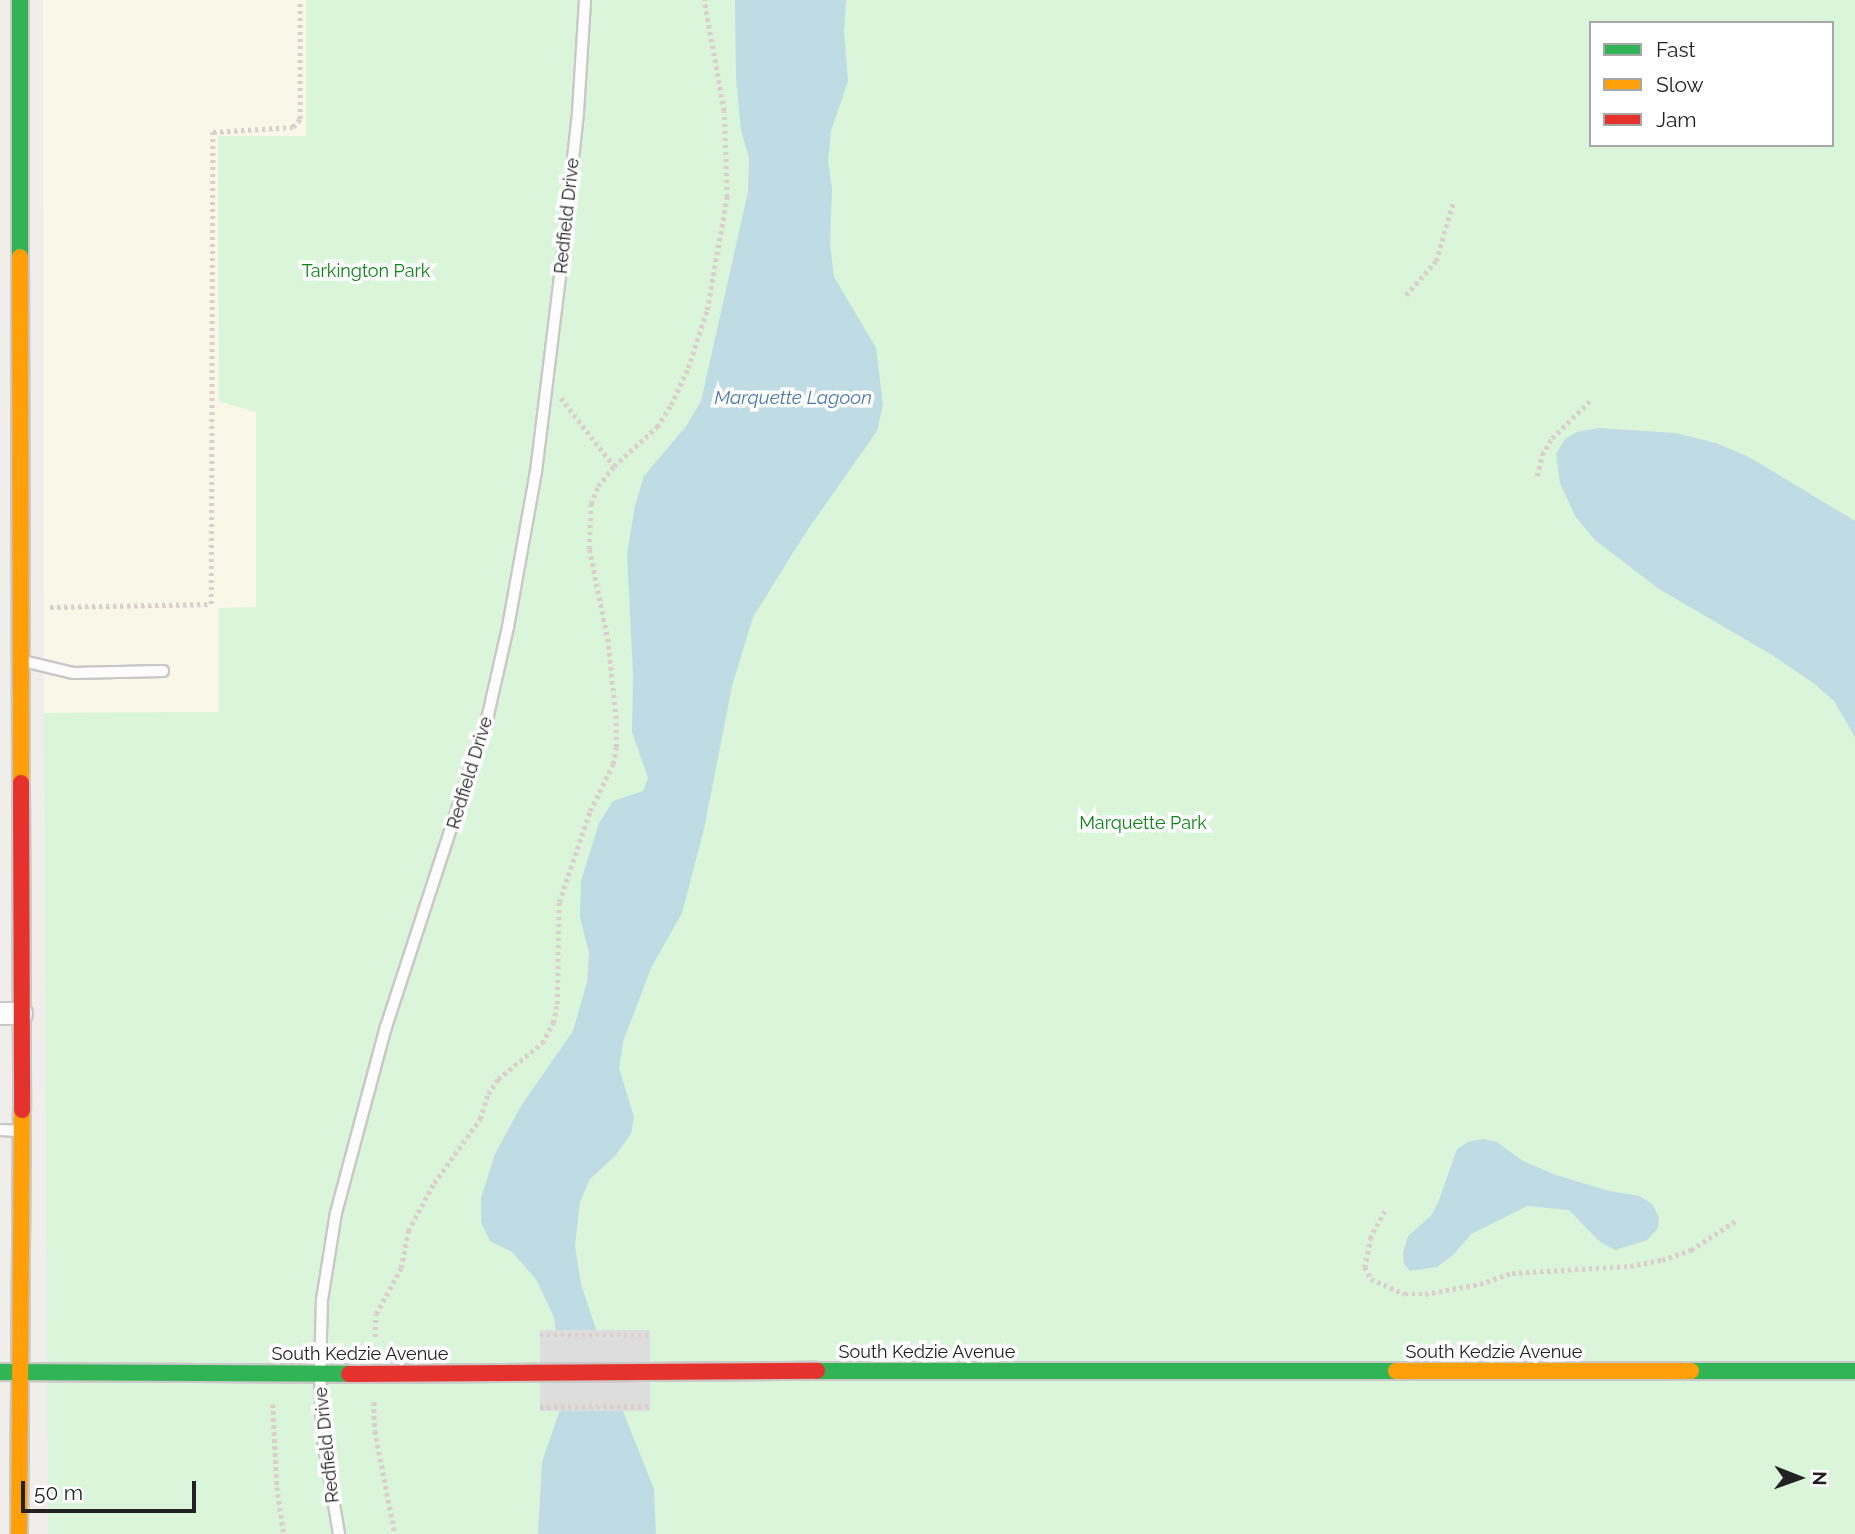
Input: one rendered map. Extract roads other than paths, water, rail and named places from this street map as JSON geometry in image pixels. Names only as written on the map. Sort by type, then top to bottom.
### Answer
[{"type":"main road","points":[[19,1534],[15,1496],[15,1434],[21,1372],[22,1131],[11,1013],[10,305],[20,0]]},
{"type":"main road","name":"South Kedzie Avenue","points":[[0,1372],[320,1374],[650,1371],[1855,1371]]},
{"type":"lane","name":"Redfield Drive","points":[[339,1534],[322,1433],[320,1374],[322,1300],[335,1213],[386,1027],[488,715],[509,627],[536,472],[548,380],[577,125],[585,0]]},
{"type":"lane","points":[[10,660],[73,673],[163,671]]},
{"type":"lane","points":[[0,1130],[22,1131]]},
{"type":"water","name":"Marquette Lagoon","points":[[735,0],[846,0],[844,32],[848,81],[831,131],[828,161],[832,189],[830,244],[834,277],[876,348],[883,405],[877,431],[806,532],[753,617],[732,686],[704,829],[682,913],[651,968],[623,1042],[619,1068],[634,1117],[631,1134],[615,1156],[590,1179],[580,1202],[575,1246],[581,1284],[624,1414],[654,1489],[656,1534],[538,1534],[542,1462],[564,1398],[554,1317],[536,1279],[512,1252],[490,1241],[481,1222],[481,1198],[495,1154],[521,1106],[573,1031],[587,982],[589,953],[580,917],[581,881],[599,823],[613,801],[643,791],[648,778],[632,732],[633,674],[627,554],[635,506],[644,476],[687,425],[701,401],[748,192],[749,158],[741,130],[736,78]]},
{"type":"water","points":[[1599,428],[1675,433],[1716,443],[1749,457],[1855,521],[1855,737],[1834,701],[1816,685],[1772,655],[1659,589],[1595,540],[1575,516],[1560,483],[1556,454],[1565,439],[1577,432]]},
{"type":"water","points":[[1483,1139],[1497,1142],[1523,1161],[1556,1175],[1609,1191],[1640,1196],[1653,1205],[1659,1217],[1658,1228],[1647,1240],[1615,1250],[1600,1242],[1569,1210],[1527,1206],[1471,1234],[1454,1254],[1437,1267],[1410,1271],[1404,1264],[1403,1253],[1408,1236],[1431,1216],[1457,1149],[1468,1142]]},
{"type":"park label","name":"Tarkington Park","points":[[366,271]]},
{"type":"park label","name":"Marquette Park","points":[[1143,823]]}]
